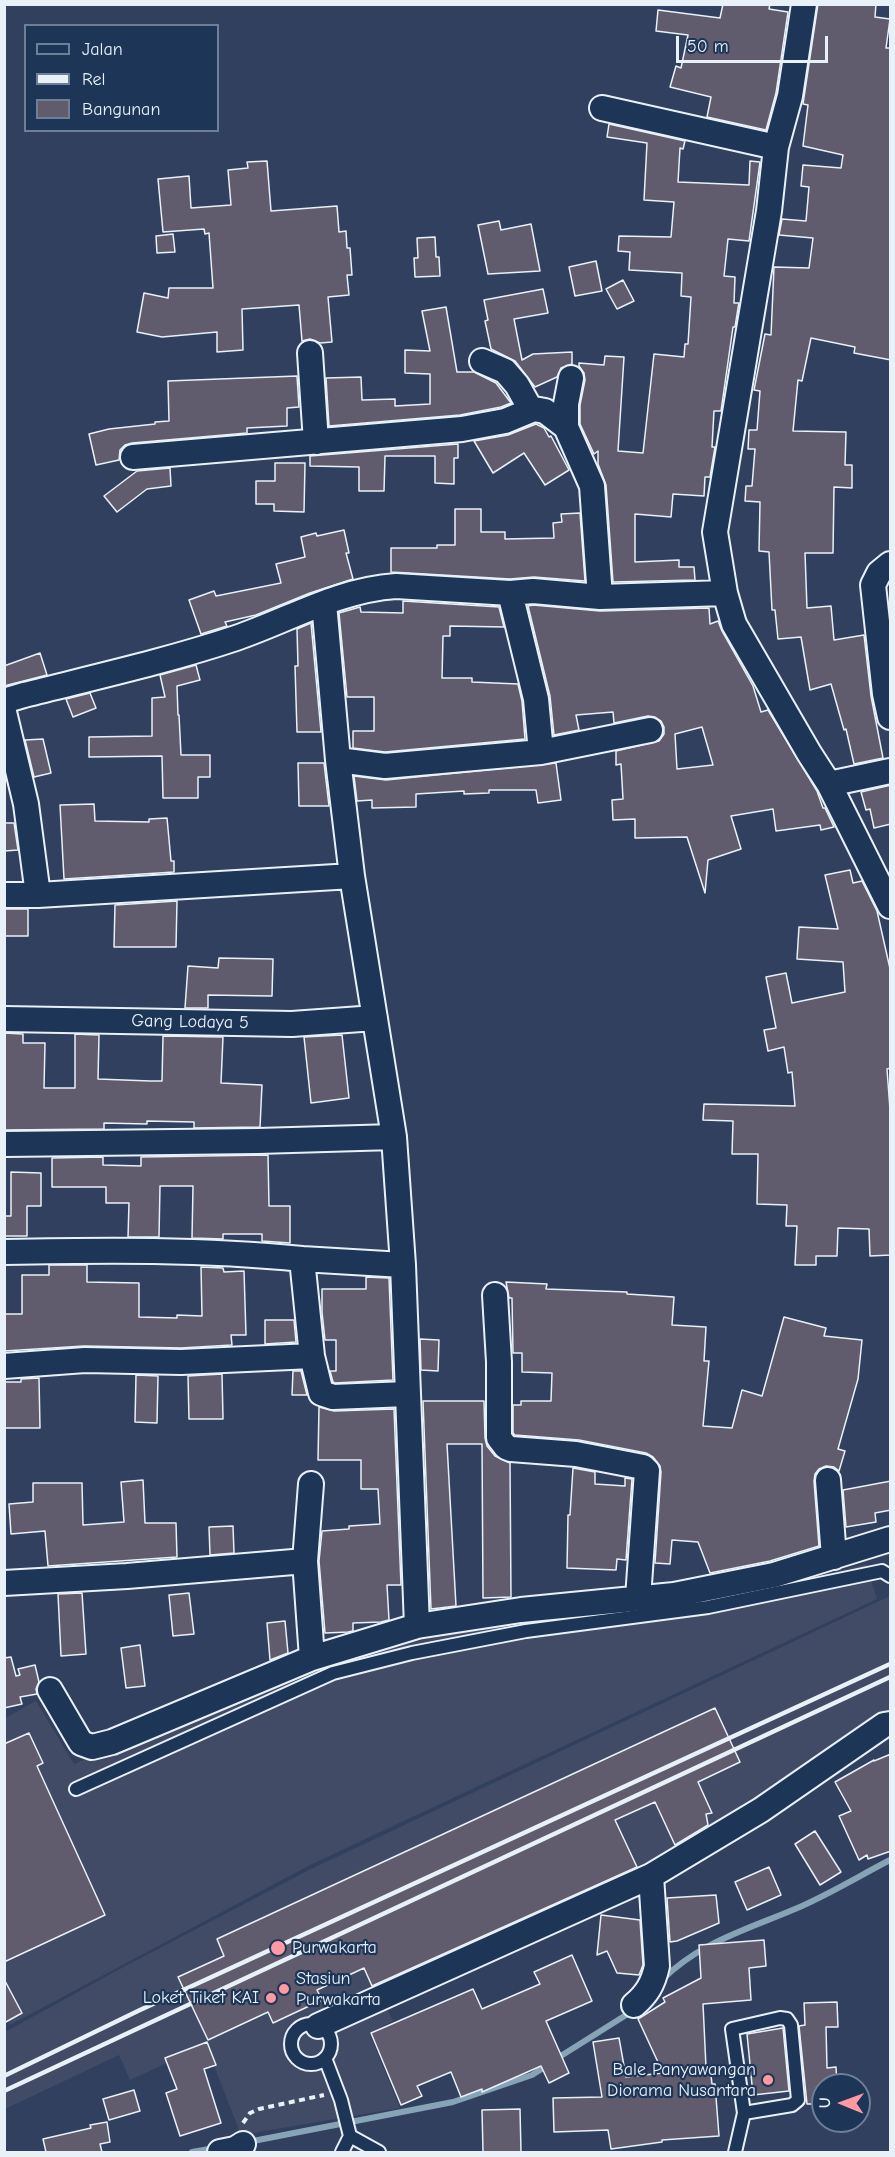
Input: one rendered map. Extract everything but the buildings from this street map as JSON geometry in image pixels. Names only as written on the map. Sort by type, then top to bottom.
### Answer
[{"type":"street","points":[[804,4],[790,96],[776,147],[769,211],[716,532],[725,593],[734,624],[829,784],[891,906]]},
{"type":"street","points":[[602,108],[776,147]]},
{"type":"street","points":[[310,353],[316,442]]},
{"type":"street","points":[[482,361],[505,371],[517,385],[531,410]]},
{"type":"street","points":[[572,378],[566,404],[566,427],[592,486],[600,597]]},
{"type":"street","points":[[133,457],[462,429],[504,421],[531,410],[545,411],[566,427]]},
{"type":"street","points":[[891,564],[879,573],[873,585],[885,694],[891,717]]},
{"type":"street","points":[[4,704],[7,700],[24,695],[193,652],[256,631],[336,597],[369,589],[396,585],[510,593],[533,591],[600,597],[725,593]]},
{"type":"street","points":[[510,593],[536,699],[541,752]]},
{"type":"street","points":[[324,603],[338,760],[352,876],[394,1137],[403,1265],[417,1626]]},
{"type":"street","points":[[4,712],[26,804],[38,896]]},
{"type":"street","points":[[338,760],[385,766],[541,752],[650,730]]},
{"type":"street","points":[[829,784],[891,771]]},
{"type":"street","points":[[4,895],[38,896],[352,876]]},
{"type":"street","name":"Gang Lodaya 5","points":[[4,1019],[292,1024],[375,1018]]},
{"type":"street","points":[[4,1143],[258,1141],[394,1137]]},
{"type":"street","points":[[4,1252],[255,1254],[403,1265]]},
{"type":"street","points":[[302,1259],[312,1356],[321,1393],[333,1397],[407,1394]]},
{"type":"street","points":[[495,1295],[500,1362],[499,1438],[502,1443],[511,1449],[603,1458],[643,1467],[647,1471],[638,1598]]},
{"type":"street","points":[[4,1366],[85,1360],[181,1362],[312,1356]]},
{"type":"street","points":[[828,1480],[834,1557]]},
{"type":"street","points":[[311,1484],[305,1561],[312,1658]]},
{"type":"street","points":[[50,1690],[81,1743],[92,1747],[112,1742],[312,1658],[417,1626],[520,1610],[674,1595],[774,1575],[891,1539]]},
{"type":"street","points":[[4,1583],[127,1576],[305,1561]]},
{"type":"street","points":[[318,2026],[651,1876],[761,1810],[832,1759],[884,1725],[891,1724]]},
{"type":"street","points":[[634,2005],[647,1993],[655,1977],[657,1966],[651,1876]]},
{"type":"street","points":[[220,2152],[235,2149],[243,2136]]},
{"type":"lane","points":[[76,1789],[333,1674],[412,1653],[526,1631],[708,1608],[882,1571],[891,1576]]},
{"type":"lane","points":[[735,2152],[744,2113],[732,2029],[780,2018],[787,2019],[791,2025],[798,2100],[792,2105],[744,2113]]},
{"type":"lane","points":[[311,2024],[325,2030],[329,2036],[329,2052],[325,2058],[312,2064],[299,2060],[292,2048],[294,2034],[298,2029],[311,2024]]},
{"type":"lane","points":[[325,2058],[338,2092],[349,2133],[342,2152]]},
{"type":"lane","points":[[349,2133],[379,2152]]},
{"type":"path","points":[[243,2136],[246,2117],[259,2109],[338,2092]]},
{"type":"shaded area","points":[[866,1564],[877,1599],[310,1865],[10,2025],[5,2015],[5,1718],[36,1701],[74,1764],[206,1713],[376,1652],[432,1638],[575,1614],[720,1601]]},
{"type":"shaded area","name":"Stasiun Purwakarta","points":[[890,1596],[890,1709],[865,1724],[701,1839],[378,1990],[393,2021],[369,2033],[400,2108],[241,2135],[206,2045],[130,2080],[119,2055],[5,2109],[5,2032],[311,1869]]},
{"type":"waterway","points":[[661,1981],[691,1957],[724,1938],[807,1904],[890,1860]]},
{"type":"waterway","points":[[556,2059],[634,2010]]},
{"type":"waterway","points":[[248,2142],[453,2102],[532,2075],[548,2065]]},
{"type":"waterway","points":[[192,2152],[215,2148]]},
{"type":"railway","points":[[4,2076],[140,2010],[890,1664]]},
{"type":"railway","points":[[4,2091],[890,1677]]},
{"type":"place","name":"Purwakarta","points":[[278,1948]]},
{"type":"place","name":"Stasiun Purwakarta","points":[[284,1989]]},
{"type":"place","name":"Loket Tiket KAI","points":[[271,1998]]},
{"type":"place","name":"Bale Panyawangan Diorama Nusantara","points":[[768,2080]]}]
